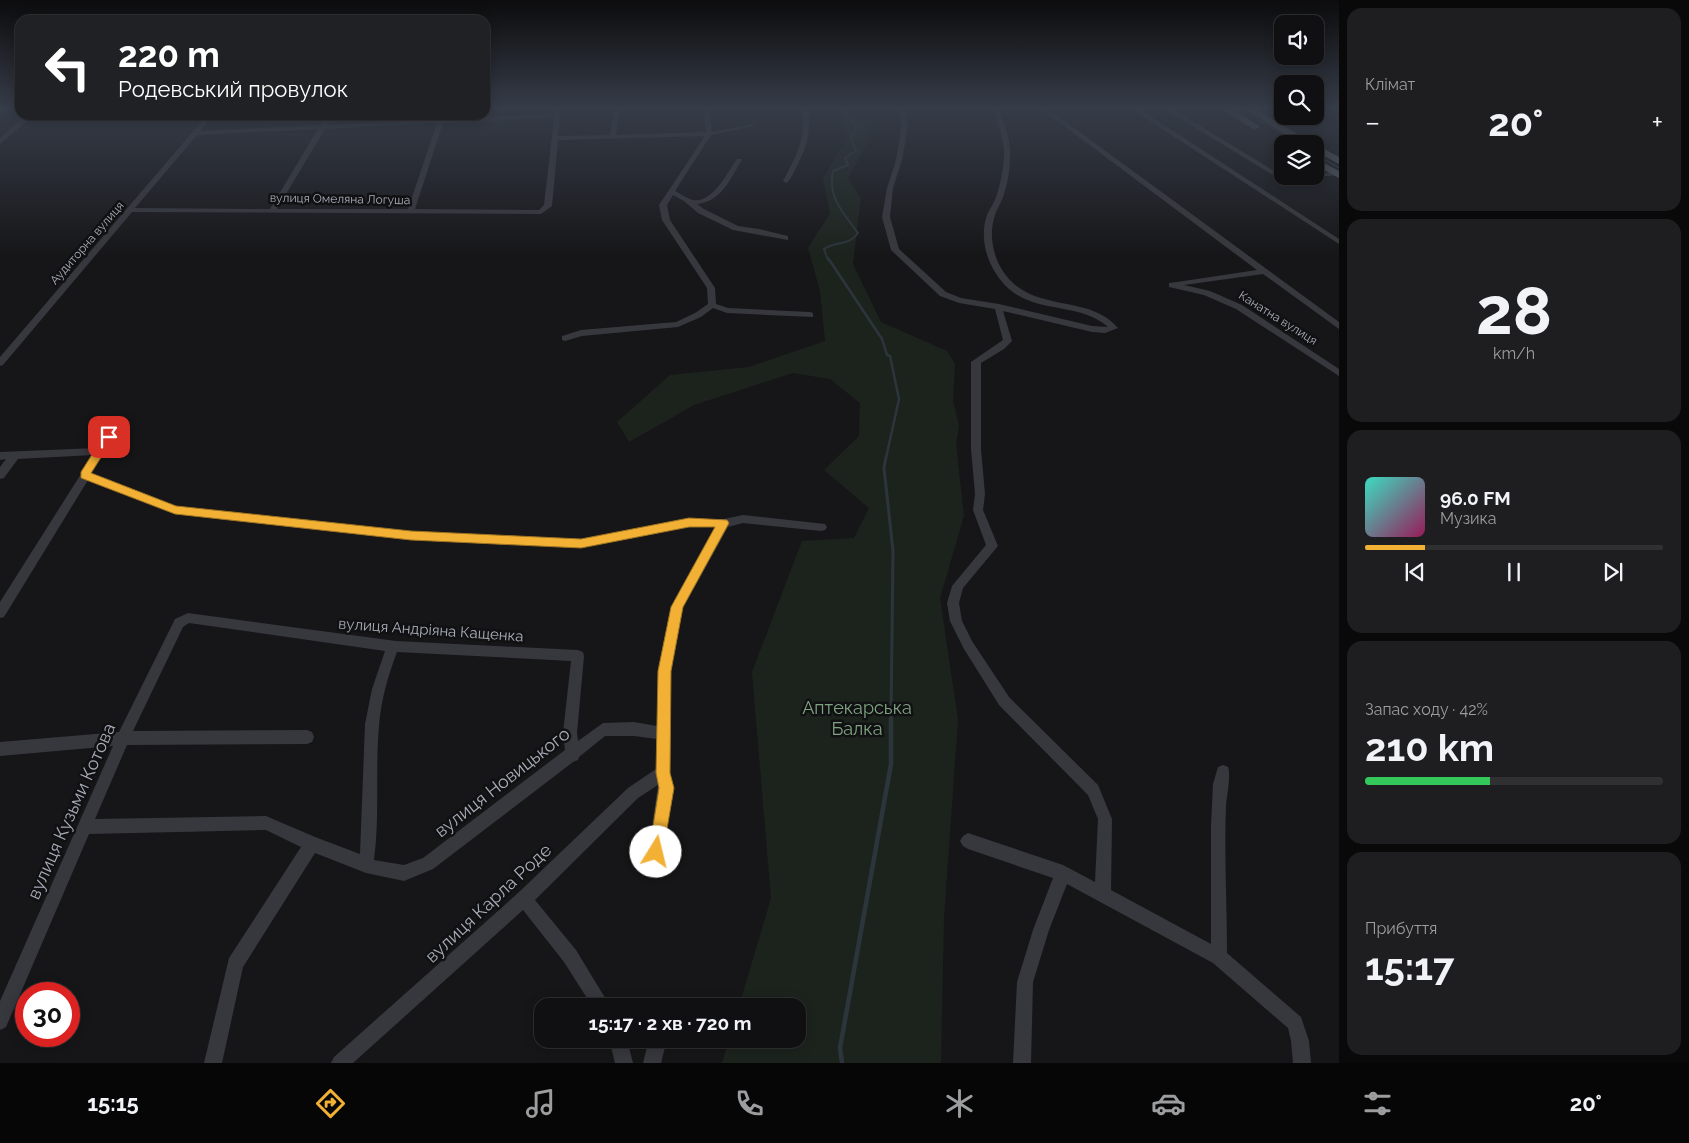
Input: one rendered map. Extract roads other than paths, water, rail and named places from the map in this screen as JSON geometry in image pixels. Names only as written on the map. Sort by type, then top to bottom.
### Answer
[{"type":"main road","points":[[1324,166],[1338,175]]},
{"type":"street","name":"Аудиторна вулиця","points":[[0,363],[174,158]]},
{"type":"street","points":[[273,209],[304,158]]},
{"type":"street","points":[[411,211],[429,158]]},
{"type":"street","name":"вулиця Омеляна Логуша","points":[[130,210],[273,209],[536,213],[546,209],[548,206],[552,158]]},
{"type":"street","points":[[694,158],[663,205],[666,220],[711,288],[712,305]]},
{"type":"street","points":[[786,181],[798,158]]},
{"type":"street","points":[[898,158],[890,188],[886,217],[895,250],[943,294],[959,300],[999,307],[1092,329],[1105,330],[1114,328],[1107,320],[1095,314],[1027,298],[1013,288],[1000,274],[990,249],[987,230],[991,213],[1000,196],[1007,158]]},
{"type":"street","points":[[1110,158],[1339,326]]},
{"type":"street","points":[[1209,158],[1339,242]]},
{"type":"street","points":[[1248,158],[1283,179],[1338,175]]},
{"type":"street","points":[[691,202],[706,201],[714,196],[739,160]]},
{"type":"street","points":[[671,192],[691,202],[701,211],[736,228],[759,231],[786,238]]},
{"type":"street","name":"Канатна вулиця","points":[[1264,271],[1172,285],[1207,293],[1238,306],[1339,373]]},
{"type":"street","points":[[712,305],[727,310],[810,315]]},
{"type":"street","points":[[565,338],[582,333],[678,324],[698,315],[712,305]]},
{"type":"street","points":[[999,307],[999,314],[1008,340],[1001,347],[976,362],[977,475],[980,494],[978,510],[992,546],[958,586],[952,603],[956,621],[968,645],[990,676],[1004,701],[1094,790],[1106,819],[1103,894]]},
{"type":"street","points":[[0,613],[109,437]]},
{"type":"street","points":[[0,456],[100,452]]},
{"type":"street","points":[[0,475],[15,455]]},
{"type":"street","points":[[85,475],[175,510],[411,536],[581,544],[689,523],[724,523],[743,519],[821,527]]},
{"type":"street","points":[[654,868],[666,788],[663,773],[665,671],[677,607],[724,523]]},
{"type":"street","name":"вулиця Андріяна Кащенка","points":[[183,620],[188,618],[393,645],[578,656],[570,732],[573,755]]},
{"type":"street","name":"вулиця Кузьми Котова","points":[[0,1021],[123,738],[179,623],[183,620]]},
{"type":"street","points":[[366,865],[371,837],[372,746],[375,705],[382,674],[393,645]]},
{"type":"street","name":"вулиця Новицького","points":[[84,827],[266,822],[312,844],[366,865],[404,872],[428,864],[573,755],[603,730],[634,730],[664,734]]},
{"type":"street","points":[[0,749],[123,738],[307,737]]},
{"type":"street","points":[[1219,958],[1218,825],[1220,784],[1223,772]]},
{"type":"street","name":"вулиця Карла Роде","points":[[340,1063],[524,899],[633,793],[663,773]]},
{"type":"street","points":[[968,841],[1063,873],[1219,958],[1295,1023],[1300,1041],[1302,1063]]},
{"type":"street","points":[[213,1063],[235,964],[312,844]]},
{"type":"street","points":[[1022,1063],[1026,982],[1041,930],[1063,873]]},
{"type":"street","points":[[524,899],[570,956],[597,998]]},
{"type":"street","points":[[620,1048],[624,1063]]},
{"type":"street","points":[[652,1063],[656,1048]]},
{"type":"waterway","points":[[828,260],[824,249],[851,240],[858,233],[842,212],[832,189],[833,171],[848,165],[846,158]]},
{"type":"waterway","points":[[828,258],[882,339],[887,355],[890,356],[899,399],[886,458]]},
{"type":"waterway","points":[[886,457],[884,468],[893,551],[891,719]]},
{"type":"waterway","points":[[842,1063],[840,1048],[891,764],[891,719]]},
{"type":"tram line","points":[[1324,159],[1339,168]]},
{"type":"park label","name":"Аптекарська Балка","points":[[857,718]]}]
